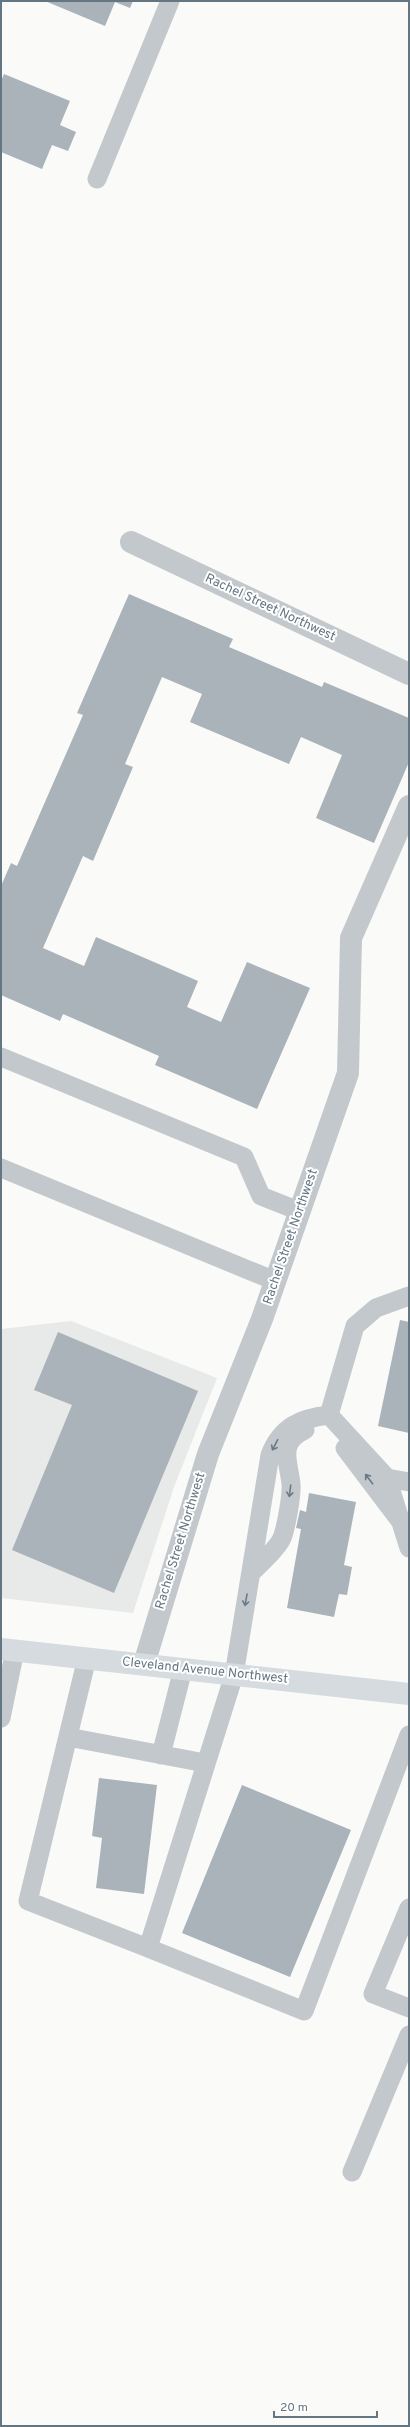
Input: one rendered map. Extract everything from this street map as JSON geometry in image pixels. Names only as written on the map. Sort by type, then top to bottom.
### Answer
[{"type":"main road","name":"Cleveland Avenue Northwest","points":[[8,1649],[409,1694]]},
{"type":"street","name":"Rachel Street Northwest","points":[[131,542],[409,674]]},
{"type":"street","name":"Rachel Street Northwest","points":[[144,1664],[208,1454],[262,1319],[348,1073],[351,938],[409,806]]},
{"type":"lane","points":[[97,179],[170,1]]},
{"type":"lane","points":[[1,1057],[244,1157],[261,1196],[299,1211]]},
{"type":"lane","points":[[1,1168],[275,1281]]},
{"type":"lane","points":[[329,1415],[356,1326],[376,1308],[409,1296]]},
{"type":"lane","points":[[329,1415],[387,1478],[409,1548]]},
{"type":"lane","points":[[148,1948],[205,1763],[234,1675],[270,1455],[282,1434],[298,1421],[329,1415]]},
{"type":"lane","points":[[251,1573],[282,1538],[291,1488],[286,1465],[286,1452],[297,1435],[307,1429],[321,1427],[337,1437],[401,1522]]},
{"type":"lane","points":[[387,1478],[409,1482]]},
{"type":"lane","points":[[1,1718],[8,1649]]},
{"type":"lane","points":[[87,1658],[28,1901],[304,2011],[409,1735]]},
{"type":"lane","points":[[161,1755],[183,1669]]},
{"type":"lane","points":[[68,1737],[205,1763]]},
{"type":"lane","points":[[409,1908],[373,1994],[409,2008]]},
{"type":"lane","points":[[352,2172],[409,2035]]},
{"type":"shaded area","points":[[71,1321],[217,1378],[174,1487],[133,1613],[1,1598],[1,1329]]},
{"type":"building","points":[[45,1],[133,1],[130,8],[115,2],[105,26]]},
{"type":"building","points":[[4,74],[70,101],[60,125],[76,132],[68,151],[52,145],[42,169],[1,152],[1,81]]},
{"type":"building","points":[[129,594],[233,639],[229,647],[322,687],[324,682],[409,718],[409,762],[374,843],[316,818],[342,755],[301,737],[289,764],[190,722],[202,694],[162,677],[125,764],[133,767],[93,861],[83,856],[43,948],[84,966],[96,937],[198,981],[187,1007],[221,1022],[247,962],[310,988],[257,1109],[155,1065],[159,1056],[63,1014],[60,1021],[1,995],[1,886],[11,863],[17,866],[83,715],[77,713]]},
{"type":"building","points":[[400,1320],[409,1322],[409,1433],[378,1426]]},
{"type":"building","points":[[58,1332],[198,1391],[114,1593],[12,1550],[72,1405],[34,1390]]},
{"type":"building","points":[[309,1493],[356,1502],[344,1565],[352,1567],[347,1595],[339,1594],[334,1617],[287,1608],[301,1529],[296,1528],[300,1510],[306,1512]]},
{"type":"building","points":[[99,1778],[157,1785],[144,1894],[96,1888],[102,1838],[92,1836]]},
{"type":"building","points":[[242,1785],[351,1830],[290,1977],[182,1933]]}]
